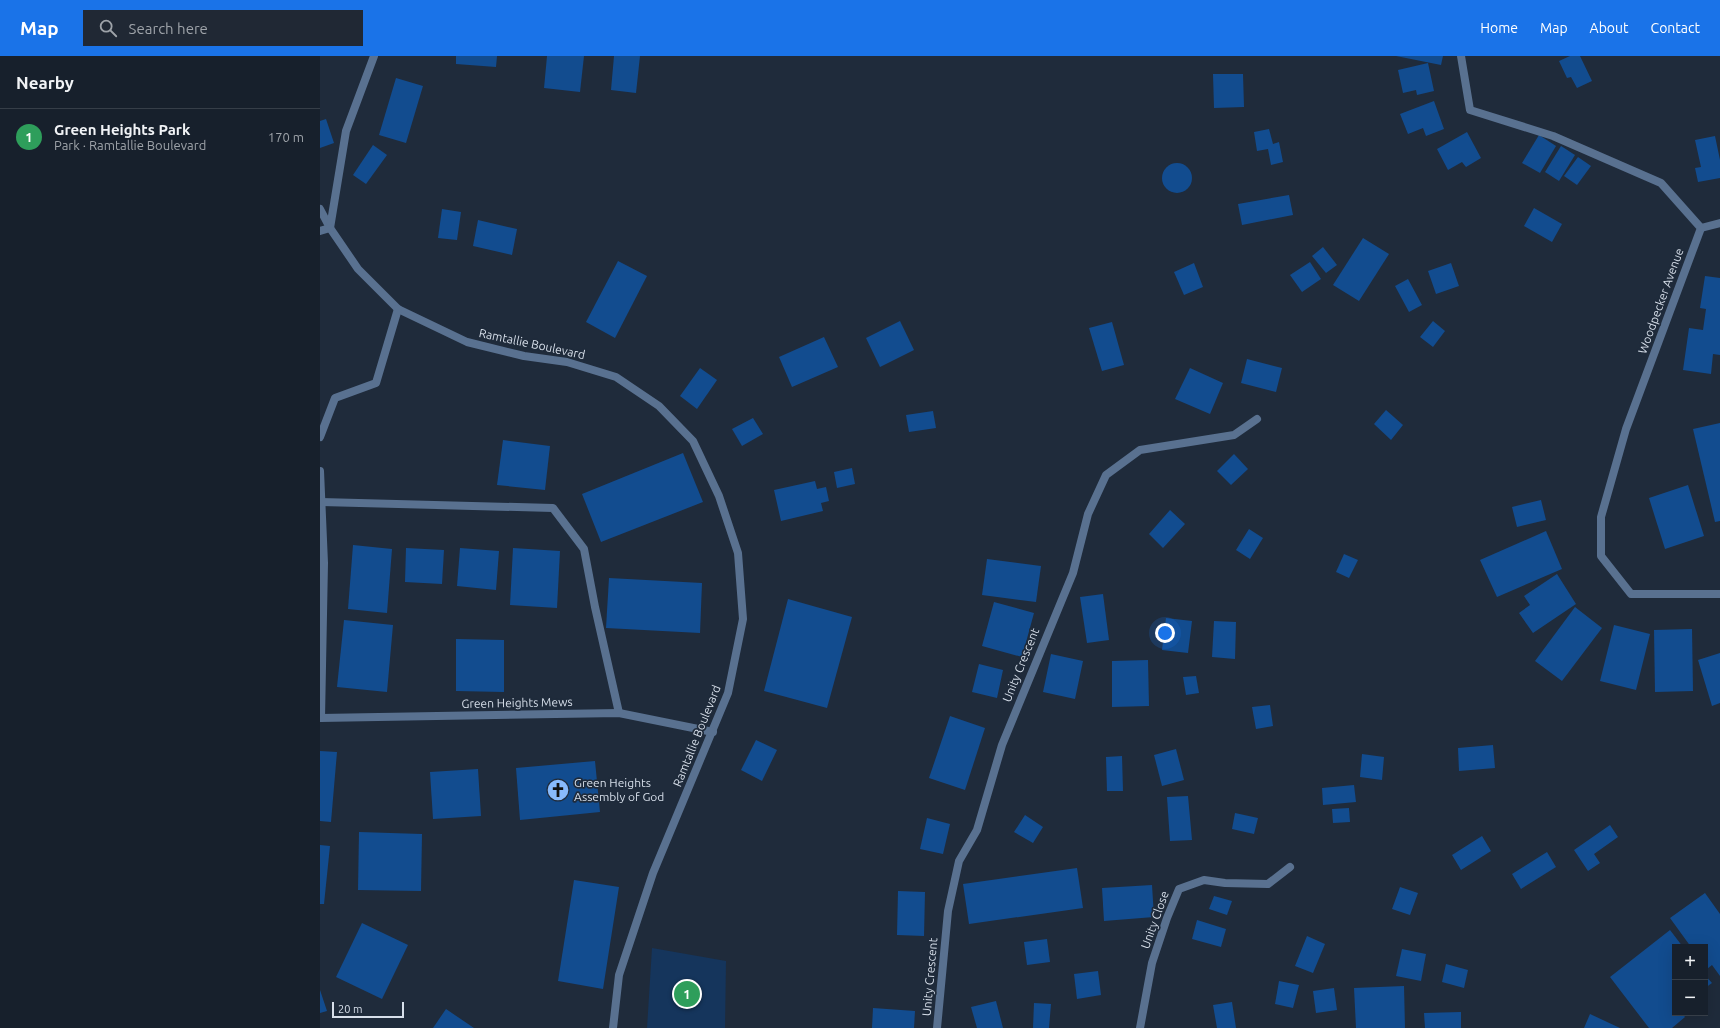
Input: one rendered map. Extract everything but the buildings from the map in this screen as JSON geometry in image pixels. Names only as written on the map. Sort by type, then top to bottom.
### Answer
[{"type":"street","points":[[320,231],[330,228],[346,131],[374,56]]},
{"type":"street","points":[[1462,56],[1470,110],[1553,136],[1662,183],[1701,228],[1720,223]]},
{"type":"street","name":"Ramtallie Boulevard","points":[[320,208],[330,228],[358,269],[398,309],[468,342],[524,356],[567,362],[616,377],[659,406],[693,442],[720,496],[738,553],[744,619],[728,693],[653,873],[621,967],[614,1028]]},
{"type":"street","name":"Woodpecker Avenue","points":[[1701,228],[1626,429],[1601,516],[1601,556],[1631,594],[1720,594]]},
{"type":"street","points":[[320,437],[336,398],[376,383],[398,309]]},
{"type":"street","name":"Unity Crescent","points":[[937,1028],[948,912],[959,861],[977,830],[1002,745],[1073,573],[1088,514],[1106,475],[1140,450],[1234,435],[1257,419]]},
{"type":"street","points":[[320,471],[324,563],[321,718]]},
{"type":"street","points":[[321,502],[553,508],[584,549],[595,607],[619,713]]},
{"type":"street","name":"Green Heights Mews","points":[[321,718],[619,713],[713,732]]},
{"type":"street","name":"Unity Close","points":[[1140,1028],[1152,963],[1167,918],[1179,889],[1204,880],[1225,883],[1268,884],[1290,867]]},
{"type":"shaded area","points":[[652,948],[726,961],[725,1028],[647,1028]]},
{"type":"place","name":"Green Heights Assembly of God","points":[[558,790]]},
{"type":"place","name":"Green Heights Park","points":[[687,994]]}]
